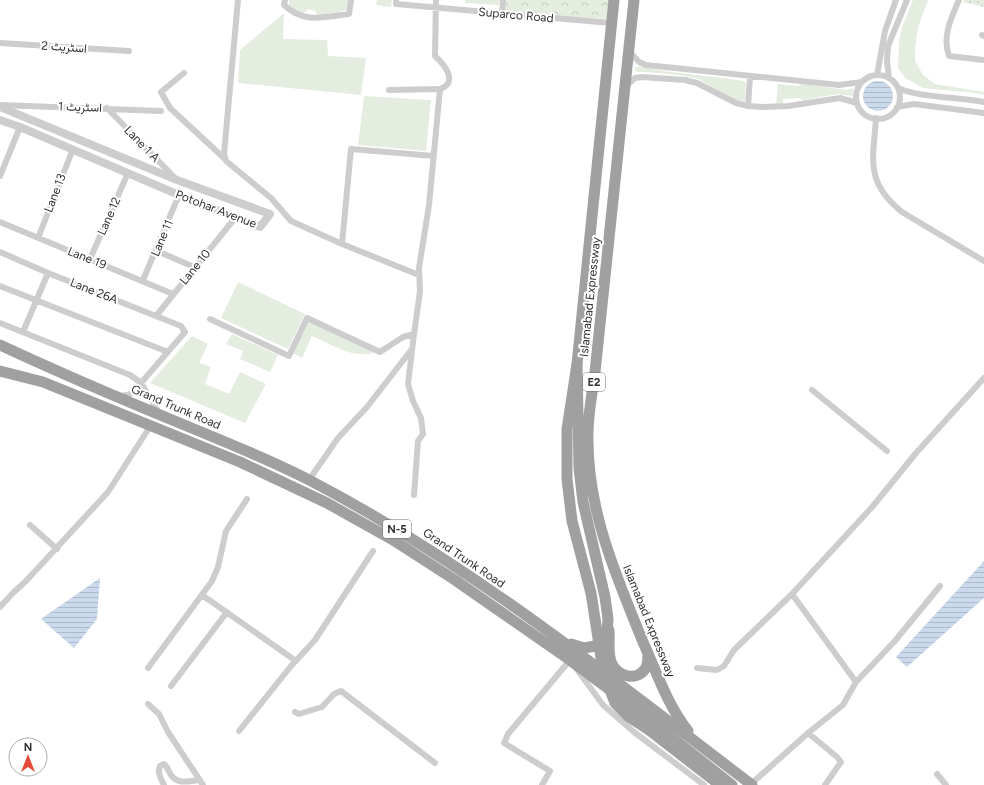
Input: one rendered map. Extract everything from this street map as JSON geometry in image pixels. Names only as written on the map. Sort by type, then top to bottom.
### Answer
[{"type":"highway","name":"Islamabad Expressway","points":[[577,364],[614,0]]},
{"type":"highway","name":"Islamabad Expressway","points":[[634,0],[595,372],[590,405],[588,441],[589,465],[596,512],[611,560],[664,692],[678,717],[697,742]]},
{"type":"highway","name":"Grand Trunk Road","points":[[0,345],[116,397],[265,459],[309,480],[398,530],[559,638],[751,784]]},
{"type":"highway","points":[[0,350],[45,366]]},
{"type":"highway","points":[[0,362],[43,382]]},
{"type":"highway","points":[[577,364],[579,468],[583,502],[605,597],[608,618],[610,659],[615,669],[621,674],[635,676],[645,668],[648,653]]},
{"type":"highway","points":[[577,364],[567,429],[567,478],[572,521],[590,593],[602,664],[607,682],[615,703],[629,717],[649,730],[720,785]]},
{"type":"highway","name":"Grand Trunk Road","points":[[0,371],[43,382],[152,425],[283,481],[360,521],[393,540],[455,580],[570,660],[629,704],[732,785]]},
{"type":"highway","points":[[559,638],[584,648],[595,646],[603,640],[607,631],[608,618]]},
{"type":"street","points":[[226,161],[224,154],[238,0]]},
{"type":"street","points":[[285,0],[284,6],[292,13],[312,19],[349,14],[351,0]]},
{"type":"street","name":"Suparco Road","points":[[396,0],[396,4],[502,15],[611,23]]},
{"type":"street","points":[[415,0],[420,6]]},
{"type":"street","points":[[389,90],[440,89],[446,87],[448,83],[448,74],[443,64],[435,56],[436,0]]},
{"type":"street","points":[[502,15],[503,0]]},
{"type":"street","points":[[877,75],[885,30],[896,0]]},
{"type":"street","points":[[888,78],[888,46],[907,0]]},
{"type":"street","points":[[959,0],[950,20],[946,48],[949,56],[984,60]]},
{"type":"street","name":"اسٹریٹ 2","points":[[0,43],[129,51]]},
{"type":"street","points":[[629,51],[639,62],[646,65],[839,85],[862,82]]},
{"type":"street","points":[[184,73],[161,92],[170,108],[226,161],[271,198],[291,221],[342,244],[419,275]]},
{"type":"street","points":[[877,75],[892,80],[898,88],[900,94],[897,107],[891,114],[883,118],[876,118],[866,115],[857,103],[856,96],[858,88],[862,82],[866,78],[877,75]]},
{"type":"street","points":[[625,87],[635,78],[642,76],[685,80],[697,83],[736,103],[748,106],[773,107],[840,98],[857,103]]},
{"type":"street","points":[[748,106],[750,76]]},
{"type":"street","points":[[898,88],[912,93],[984,102]]},
{"type":"street","points":[[414,495],[418,441],[423,434],[421,418],[413,401],[408,384],[420,291],[419,268],[429,205],[440,89]]},
{"type":"street","points":[[897,107],[914,104],[984,113]]},
{"type":"street","name":"اسٹریٹ 1","points":[[0,106],[161,110]]},
{"type":"street","name":"Potohar Avenue","points":[[0,106],[177,180],[270,214],[260,227],[234,218],[73,149],[0,120]]},
{"type":"street","name":"Lane 1 A","points":[[107,108],[177,180]]},
{"type":"street","points":[[876,118],[873,166],[877,183],[884,195],[902,212],[984,260]]},
{"type":"street","points":[[0,176],[20,127]]},
{"type":"street","name":"Lane 13","points":[[38,238],[73,149]]},
{"type":"street","points":[[342,244],[351,149],[434,156]]},
{"type":"street","name":"Lane 12","points":[[90,259],[128,173]]},
{"type":"street","name":"Lane 11","points":[[143,280],[157,251],[180,195]]},
{"type":"street","name":"Lane 10","points":[[156,316],[234,218]]},
{"type":"street","name":"Lane 19","points":[[0,222],[143,280],[173,294]]},
{"type":"street","points":[[157,251],[194,268]]},
{"type":"street","name":"Lane 26A","points":[[0,252],[48,273],[181,326],[185,332],[168,352]]},
{"type":"street","points":[[22,332],[48,273]]},
{"type":"street","points":[[0,286],[168,352],[130,395],[116,397]]},
{"type":"street","points":[[210,319],[289,356],[307,318],[380,352],[403,338],[414,334]]},
{"type":"street","points":[[0,323],[130,375],[140,383],[160,415]]},
{"type":"street","points":[[309,480],[338,438],[367,406],[412,349]]},
{"type":"street","points":[[697,668],[721,669],[724,666],[734,650],[792,594],[873,506],[916,453],[984,378]]},
{"type":"street","points":[[812,390],[887,451]]},
{"type":"street","points":[[0,606],[57,549],[108,492],[152,425]]},
{"type":"street","points":[[148,668],[212,581],[218,567],[226,531],[247,499]]},
{"type":"street","points":[[30,525],[57,549]]},
{"type":"street","points":[[238,731],[315,640],[373,551]]},
{"type":"street","points":[[751,784],[808,733],[843,705],[856,682],[894,642],[940,586]]},
{"type":"street","points":[[792,594],[856,682]]},
{"type":"street","points":[[202,595],[296,661]]},
{"type":"street","points":[[170,686],[227,612]]},
{"type":"street","points":[[542,785],[550,771],[504,743],[508,734],[570,660],[603,704],[634,732],[704,785]]},
{"type":"street","points":[[295,712],[299,714],[322,707],[334,694],[341,691],[435,763]]},
{"type":"street","points":[[148,704],[159,714],[168,732],[201,782]]},
{"type":"street","points":[[808,733],[841,762],[825,785]]},
{"type":"street","points":[[164,785],[159,769],[160,766],[164,764],[175,780],[183,782],[201,782]]},
{"type":"street","points":[[937,774],[946,785]]},
{"type":"green space","points":[[289,0],[348,0],[347,10],[318,16],[315,11],[308,9],[302,14],[289,6]]},
{"type":"green space","points":[[377,0],[392,0],[391,7],[376,5]]},
{"type":"green space","points":[[465,0],[500,0],[499,5],[465,3]]},
{"type":"green space","points":[[503,0],[614,0],[612,19],[502,15]]},
{"type":"green space","points":[[913,0],[928,0],[918,27],[915,49],[915,61],[923,75],[935,84],[984,92],[984,95],[923,88],[905,78],[898,68],[899,40],[902,27]]},
{"type":"green space","points":[[964,0],[984,0],[984,7],[963,2]]},
{"type":"green space","points":[[284,13],[283,39],[327,40],[328,56],[366,58],[361,95],[238,83],[240,50]]},
{"type":"green space","points":[[638,66],[664,71],[744,81],[746,83],[745,101],[739,101],[727,96],[698,79],[677,75],[637,72],[634,69]]},
{"type":"green space","points":[[778,84],[797,86],[803,84],[847,90],[853,88],[853,96],[838,94],[803,100],[799,98],[783,99],[783,104],[776,104]]},
{"type":"green space","points":[[364,96],[431,100],[426,151],[358,145]]},
{"type":"green space","points":[[238,282],[305,314],[288,349],[221,318]]},
{"type":"green space","points":[[308,321],[376,352],[368,354],[352,353],[312,336],[302,358],[292,353]]},
{"type":"green space","points":[[232,334],[278,355],[270,372],[240,359],[243,351],[226,344]]},
{"type":"green space","points":[[192,336],[208,344],[199,363],[211,367],[205,384],[229,394],[240,372],[266,384],[245,423],[150,383]]},
{"type":"water","points":[[878,81],[889,85],[893,96],[889,107],[878,111],[867,107],[863,96],[867,85]]},
{"type":"water","points":[[984,561],[984,598],[907,667],[896,657]]},
{"type":"water","points":[[100,578],[97,619],[74,648],[41,619]]}]
